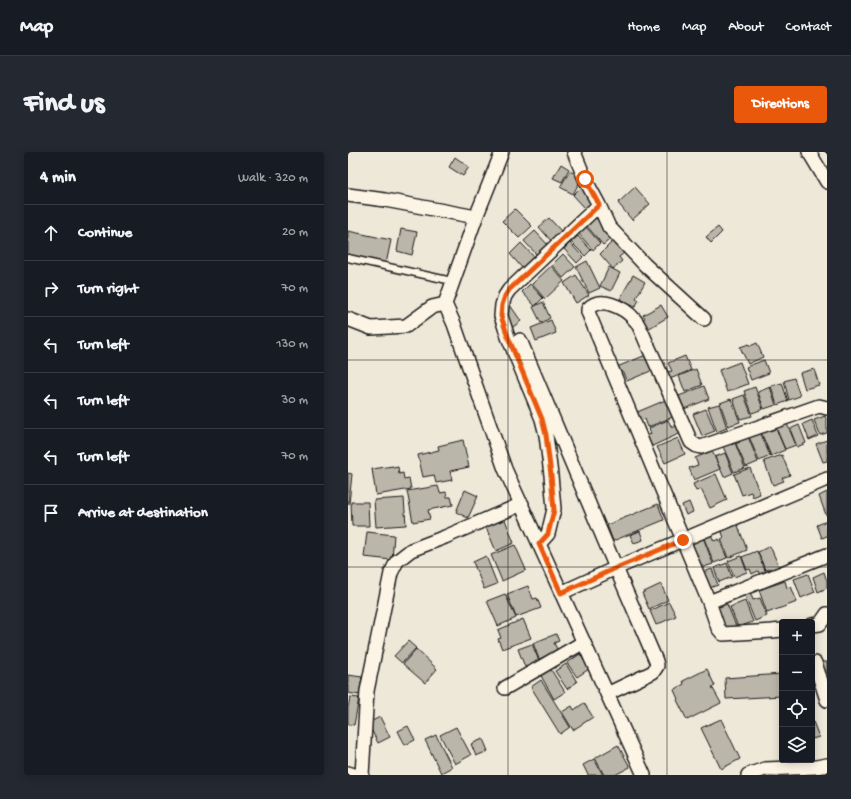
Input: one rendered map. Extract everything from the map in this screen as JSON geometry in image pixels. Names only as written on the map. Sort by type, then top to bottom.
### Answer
[{"type":"street","points":[[502,152],[476,217],[445,304],[454,324],[505,469],[644,775]]},
{"type":"street","points":[[574,152],[585,179],[609,226],[645,265],[704,319]]},
{"type":"street","points":[[809,152],[827,182]]},
{"type":"street","points":[[348,195],[385,200],[476,217]]},
{"type":"street","points":[[539,544],[548,534],[554,510],[546,435],[542,419],[508,337],[501,316],[502,305],[509,290],[599,205]]},
{"type":"street","points":[[779,630],[723,634],[718,628],[709,602],[588,309],[590,306],[610,303],[635,319],[661,373],[691,442],[697,446],[701,447],[819,406],[827,408]]},
{"type":"street","points":[[348,319],[371,328],[406,326],[432,307],[445,304]]},
{"type":"street","points":[[520,340],[656,661],[657,666],[653,672],[607,694]]},
{"type":"street","points":[[561,593],[616,568],[827,479]]},
{"type":"street","points":[[362,775],[367,691],[391,573],[397,561],[411,550],[522,504]]},
{"type":"street","points":[[709,602],[827,556]]},
{"type":"street","points":[[815,625],[820,624],[827,614]]},
{"type":"street","points":[[505,688],[584,642]]},
{"type":"street","points":[[815,663],[827,700]]},
{"type":"street","points":[[748,775],[765,769],[816,767],[827,765]]},
{"type":"street","points":[[348,773],[354,775]]},
{"type":"lane","points":[[348,258],[452,281]]},
{"type":"building","points":[[455,157],[469,167],[463,176],[449,167]]},
{"type":"building","points":[[561,164],[569,169],[562,182],[553,178]]},
{"type":"building","points":[[570,171],[582,178],[573,194],[560,187]]},
{"type":"building","points":[[581,187],[595,201],[586,209],[573,195]]},
{"type":"building","points":[[635,187],[650,204],[632,220],[618,203]]},
{"type":"building","points":[[515,209],[532,226],[519,238],[502,221]]},
{"type":"building","points":[[595,217],[613,237],[603,245],[586,225]]},
{"type":"building","points":[[549,218],[561,231],[558,235],[560,237],[553,243],[539,227]]},
{"type":"building","points":[[586,227],[600,243],[593,250],[579,234]]},
{"type":"building","points":[[718,227],[722,232],[711,243],[706,237]]},
{"type":"building","points":[[401,229],[417,232],[412,255],[397,251]]},
{"type":"building","points":[[348,231],[391,240],[386,264],[348,256]]},
{"type":"building","points":[[535,231],[548,245],[537,255],[524,241]]},
{"type":"building","points":[[578,236],[591,250],[585,256],[571,242]]},
{"type":"building","points":[[613,241],[624,253],[619,257],[622,261],[613,269],[600,254]]},
{"type":"building","points":[[521,243],[535,258],[523,269],[510,254]]},
{"type":"building","points":[[570,243],[583,257],[577,263],[564,249]]},
{"type":"building","points":[[563,254],[575,267],[563,278],[552,265]]},
{"type":"building","points":[[587,261],[600,288],[589,293],[576,267]]},
{"type":"building","points":[[551,266],[564,281],[545,299],[532,284]]},
{"type":"building","points":[[609,267],[620,273],[611,291],[600,286]]},
{"type":"building","points":[[576,275],[589,295],[576,303],[564,283]]},
{"type":"building","points":[[633,275],[645,282],[636,298],[639,300],[635,307],[620,299]]},
{"type":"building","points":[[530,284],[543,298],[535,306],[522,292]]},
{"type":"building","points":[[543,302],[550,318],[541,323],[533,307]]},
{"type":"building","points":[[510,305],[521,321],[509,330],[505,308]]},
{"type":"building","points":[[661,305],[668,317],[646,330],[641,321],[645,318],[643,315]]},
{"type":"building","points":[[551,320],[556,333],[536,341],[531,328]]},
{"type":"building","points":[[757,343],[763,357],[748,364],[740,347],[749,344],[750,346]]},
{"type":"building","points":[[646,355],[653,370],[627,381],[622,371],[619,372],[617,367]]},
{"type":"building","points":[[685,356],[691,370],[670,379],[668,372],[672,371],[668,363]]},
{"type":"building","points":[[764,360],[769,373],[751,380],[746,367]]},
{"type":"building","points":[[740,362],[748,384],[727,392],[719,370]]},
{"type":"building","points":[[696,369],[702,385],[685,392],[679,376]]},
{"type":"building","points":[[814,369],[819,385],[805,389],[800,373]]},
{"type":"building","points":[[794,378],[800,396],[789,400],[784,381]]},
{"type":"building","points":[[782,383],[788,401],[777,405],[771,386]]},
{"type":"building","points":[[704,386],[709,399],[684,409],[679,396]]},
{"type":"building","points":[[755,387],[763,409],[752,413],[744,391]]},
{"type":"building","points":[[770,387],[776,405],[764,409],[758,392]]},
{"type":"building","points":[[744,395],[752,416],[740,419],[733,399]]},
{"type":"building","points":[[668,399],[675,416],[648,427],[645,419],[639,421],[635,413]]},
{"type":"building","points":[[731,399],[740,422],[728,426],[720,403]]},
{"type":"building","points":[[719,404],[727,428],[717,432],[708,407]]},
{"type":"building","points":[[706,409],[715,431],[702,436],[693,414]]},
{"type":"building","points":[[825,416],[827,421],[827,433],[820,435],[814,420]]},
{"type":"building","points":[[785,419],[796,445],[785,449],[774,423]]},
{"type":"building","points":[[668,420],[672,428],[678,425],[681,433],[650,447],[646,436],[651,434],[649,428]]},
{"type":"building","points":[[812,420],[818,436],[809,440],[803,424]]},
{"type":"building","points":[[774,424],[785,450],[771,456],[760,430]]},
{"type":"building","points":[[799,425],[806,443],[797,447],[790,429]]},
{"type":"building","points":[[759,429],[770,456],[759,461],[748,434]]},
{"type":"building","points":[[747,434],[758,462],[746,467],[736,444],[740,442],[738,438]]},
{"type":"building","points":[[678,438],[685,454],[665,463],[657,447]]},
{"type":"building","points":[[463,440],[469,467],[450,471],[452,480],[436,483],[434,475],[423,477],[418,455],[439,450],[438,446]]},
{"type":"building","points":[[730,440],[732,445],[735,443],[745,468],[734,472],[722,444]]},
{"type":"building","points":[[827,440],[827,461],[823,462],[816,444]]},
{"type":"building","points":[[712,451],[720,469],[694,480],[689,468],[698,465],[695,458]]},
{"type":"building","points":[[725,453],[733,473],[724,477],[715,457]]},
{"type":"building","points":[[782,455],[790,475],[782,478],[784,481],[773,485],[764,461]]},
{"type":"building","points":[[393,466],[393,468],[398,467],[399,474],[403,473],[404,479],[409,478],[411,489],[376,495],[372,469]]},
{"type":"building","points":[[750,468],[760,494],[753,497],[751,492],[742,495],[734,474]]},
{"type":"building","points":[[348,473],[352,474],[349,504],[348,504]]},
{"type":"building","points":[[716,474],[727,500],[710,508],[701,489],[696,491],[693,484]]},
{"type":"building","points":[[438,486],[440,493],[446,492],[447,497],[451,497],[453,505],[428,510],[430,519],[413,522],[407,491]]},
{"type":"building","points":[[465,490],[478,496],[468,518],[456,512]]},
{"type":"building","points":[[827,492],[827,515],[826,515],[819,496]]},
{"type":"building","points":[[404,498],[406,525],[376,527],[374,500]]},
{"type":"building","points":[[351,502],[368,502],[369,526],[352,526]]},
{"type":"building","points":[[689,502],[693,512],[686,515],[682,505]]},
{"type":"building","points":[[658,504],[664,520],[613,541],[607,525]]},
{"type":"building","points":[[504,517],[514,543],[496,551],[485,525]]},
{"type":"building","points":[[827,521],[827,536],[822,538],[817,525]]},
{"type":"building","points":[[737,523],[747,550],[728,558],[721,539],[724,538],[721,529]]},
{"type":"building","points":[[640,531],[643,540],[634,543],[630,535]]},
{"type":"building","points":[[367,532],[394,535],[392,560],[364,557]]},
{"type":"building","points":[[710,533],[714,541],[719,539],[727,558],[714,563],[703,536]]},
{"type":"building","points":[[703,537],[713,564],[698,569],[688,543]]},
{"type":"building","points":[[515,545],[526,570],[502,581],[491,555]]},
{"type":"building","points":[[770,546],[780,569],[773,572],[771,568],[765,570],[758,552]]},
{"type":"building","points":[[757,551],[766,573],[760,576],[758,571],[752,574],[750,569],[747,570],[742,557]]},
{"type":"building","points":[[486,556],[497,584],[484,589],[473,562]]},
{"type":"building","points":[[741,556],[747,572],[734,577],[728,561]]},
{"type":"building","points":[[727,563],[732,577],[719,582],[714,568]]},
{"type":"building","points":[[712,569],[718,585],[706,589],[700,573]]},
{"type":"building","points":[[824,572],[827,581],[827,588],[818,592],[813,577]]},
{"type":"building","points":[[808,574],[815,592],[801,598],[794,579]]},
{"type":"building","points":[[785,581],[787,588],[791,586],[797,602],[767,613],[759,590]]},
{"type":"building","points":[[661,584],[668,600],[649,609],[642,593]]},
{"type":"building","points":[[528,586],[533,599],[537,598],[541,608],[516,617],[507,594]]},
{"type":"building","points":[[750,592],[753,600],[760,598],[767,616],[755,621],[744,594]]},
{"type":"building","points":[[505,594],[516,618],[498,626],[487,601]]},
{"type":"building","points":[[745,601],[753,622],[738,627],[730,607]]},
{"type":"building","points":[[669,602],[676,616],[656,625],[650,611]]},
{"type":"building","points":[[727,604],[736,626],[723,631],[713,607],[719,605],[720,607]]},
{"type":"building","points":[[523,619],[531,638],[502,649],[498,639],[501,638],[498,630]]},
{"type":"building","points":[[556,634],[559,641],[554,643],[558,651],[539,659],[533,643]]},
{"type":"building","points":[[408,641],[416,648],[402,663],[394,656]]},
{"type":"building","points":[[532,644],[539,661],[525,667],[518,649]]},
{"type":"building","points":[[416,649],[437,669],[425,683],[403,664]]},
{"type":"building","points":[[580,654],[589,669],[577,677],[567,663]]},
{"type":"building","points":[[822,662],[827,662],[827,682]]},
{"type":"building","points":[[566,664],[577,682],[567,689],[555,671]]},
{"type":"building","points":[[550,668],[565,692],[554,699],[540,674]]},
{"type":"building","points":[[707,669],[715,686],[712,687],[721,703],[687,720],[677,700],[678,699],[674,690],[684,684],[683,681]]},
{"type":"building","points":[[779,674],[779,696],[726,699],[725,678]]},
{"type":"building","points":[[348,675],[362,677],[359,695],[348,693]]},
{"type":"building","points":[[541,680],[570,727],[560,734],[531,687]]},
{"type":"building","points":[[350,697],[359,698],[354,725],[348,724]]},
{"type":"building","points":[[584,703],[593,717],[573,730],[562,712],[572,706],[574,710]]},
{"type":"building","points":[[380,717],[390,737],[378,743],[368,723]]},
{"type":"building","points":[[721,719],[740,759],[721,769],[701,728]]},
{"type":"building","points":[[408,726],[415,740],[405,745],[398,731]]},
{"type":"building","points":[[456,727],[471,755],[455,764],[440,735]]},
{"type":"building","points":[[815,727],[819,737],[815,738]]},
{"type":"building","points":[[436,735],[452,767],[441,773],[425,740]]},
{"type":"building","points":[[483,739],[488,751],[476,756],[471,744]]},
{"type":"building","points":[[618,745],[630,767],[615,775],[604,775],[595,758]]},
{"type":"building","points":[[594,759],[603,775],[588,775],[583,765]]},
{"type":"route","points":[[585,179],[599,205],[509,290],[502,305],[501,316],[508,337],[542,419],[546,435],[554,510],[548,534],[539,544],[561,593],[683,540]]}]
